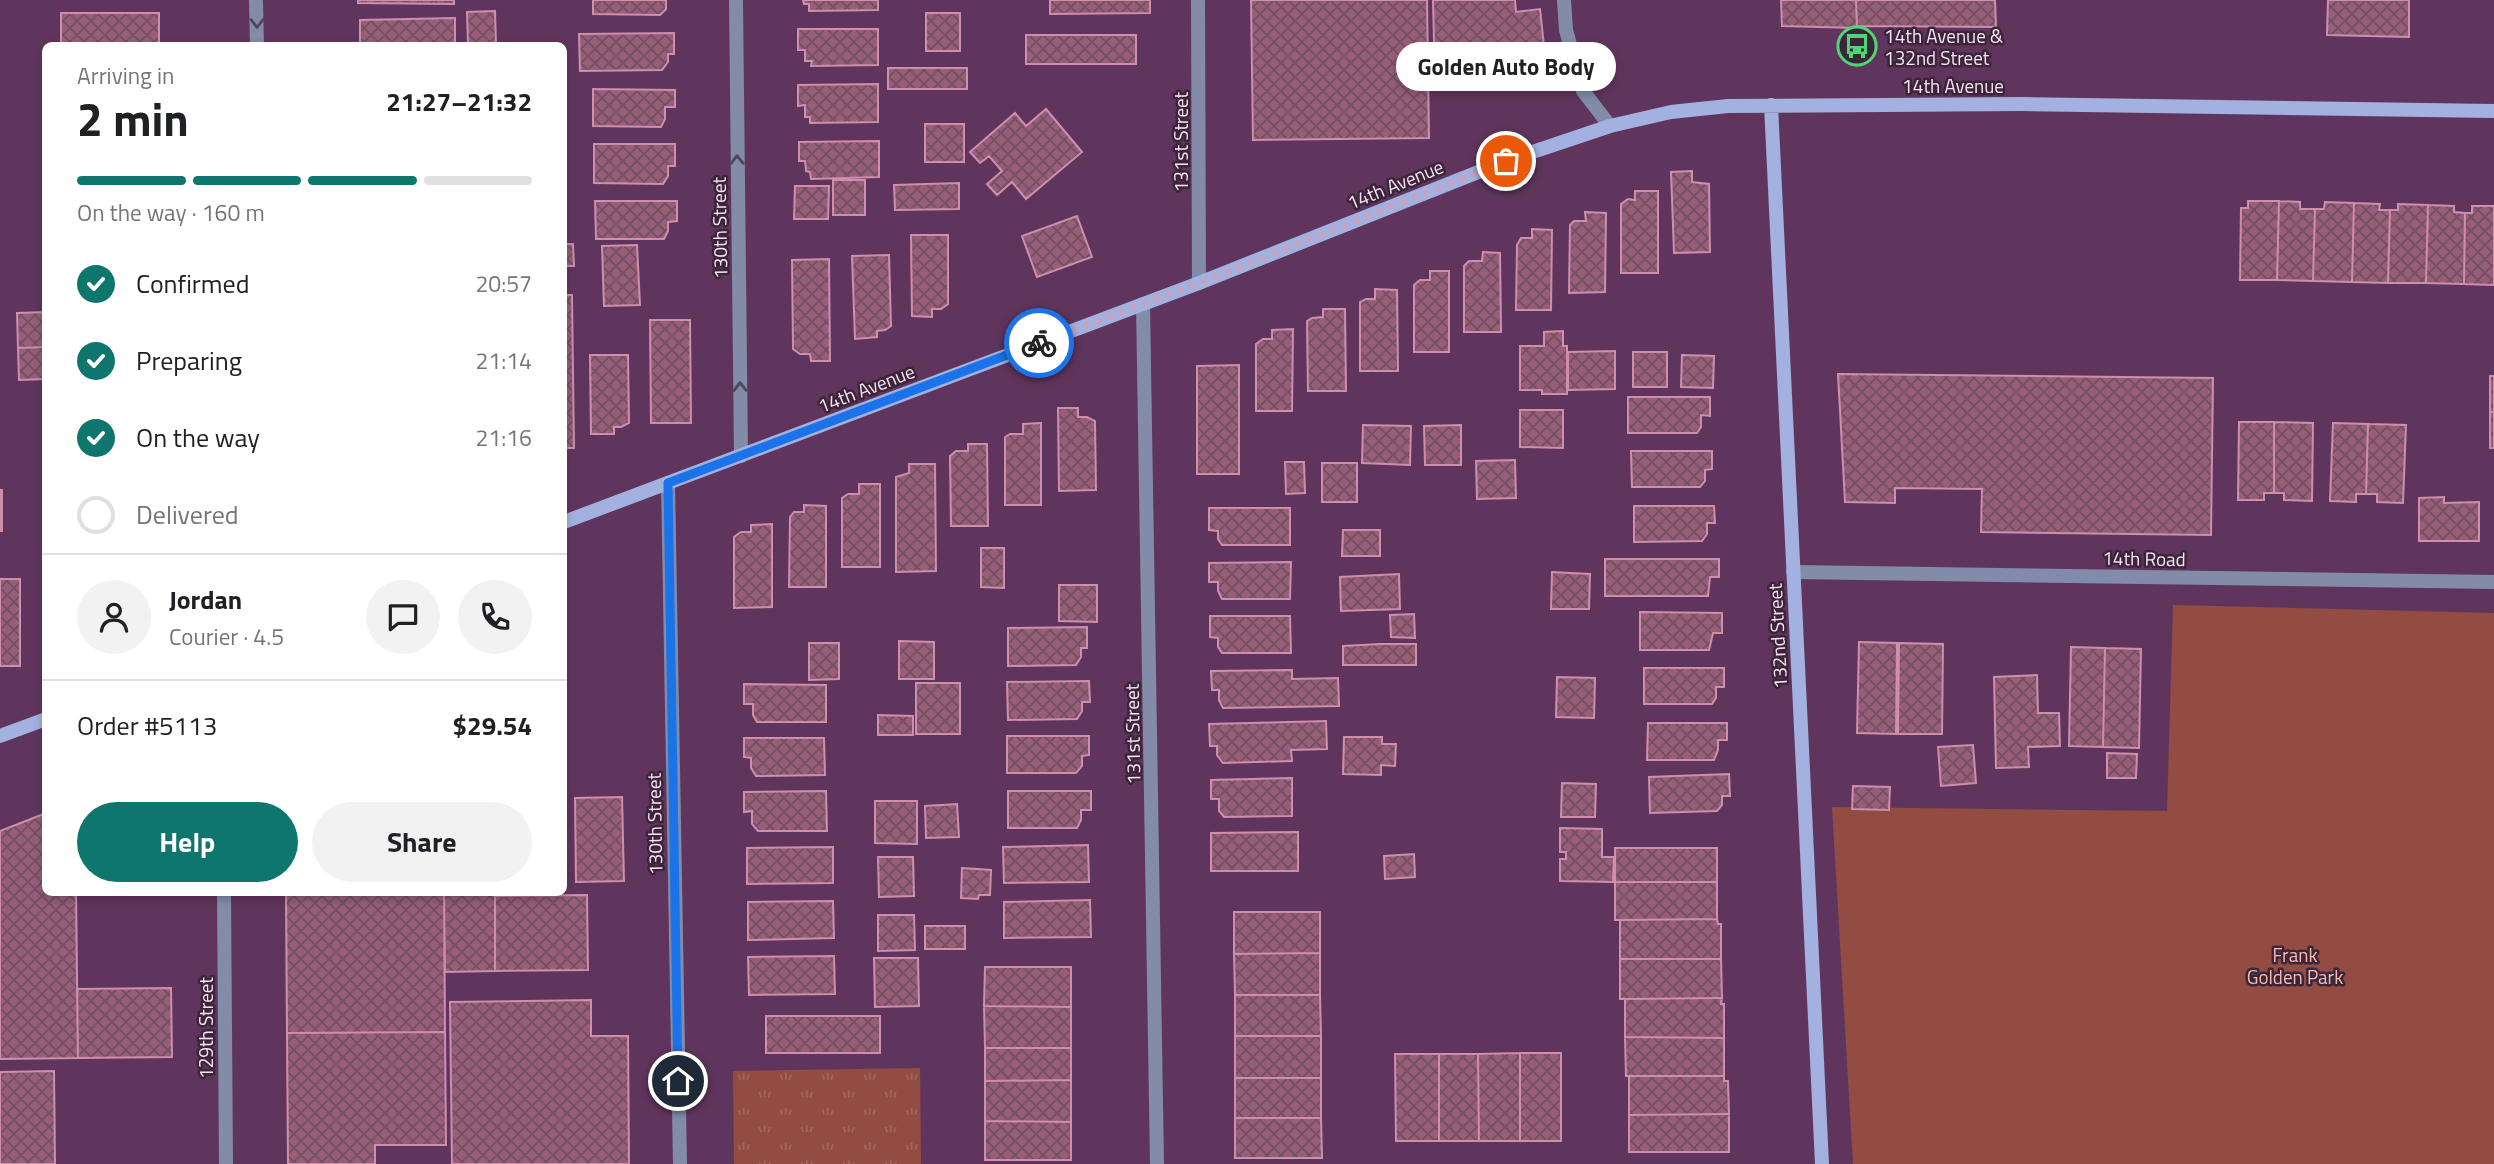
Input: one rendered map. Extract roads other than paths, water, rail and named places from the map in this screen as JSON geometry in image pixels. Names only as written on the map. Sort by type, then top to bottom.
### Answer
[{"type":"street","points":[[257,0],[257,42]]},
{"type":"street","name":"130th Street","points":[[736,0],[741,456]]},
{"type":"street","name":"131st Street","points":[[1198,0],[1199,283]]},
{"type":"street","points":[[1564,0],[1566,30],[1583,90],[1610,126]]},
{"type":"street","name":"14th Avenue","points":[[567,521],[1199,283],[1506,161],[1610,126],[1671,113],[1728,106],[2022,104],[2494,111]]},
{"type":"street","name":"132nd Street","points":[[1770,105],[1822,1164]]},
{"type":"street","name":"131st Street","points":[[1143,304],[1157,1164]]},
{"type":"street","name":"130th Street","points":[[668,483],[680,1164]]},
{"type":"street","name":"14th Road","points":[[1793,572],[2494,582]]},
{"type":"street","points":[[0,736],[42,720]]},
{"type":"street","name":"129th Street","points":[[224,896],[226,1164]]},
{"type":"place","name":"14th Avenue & 132nd Street","points":[[1857,46]]},
{"type":"place","name":"Golden Auto Body","points":[[1506,161]]},
{"type":"park label","name":"Frank Golden Park","points":[[2295,965]]}]
